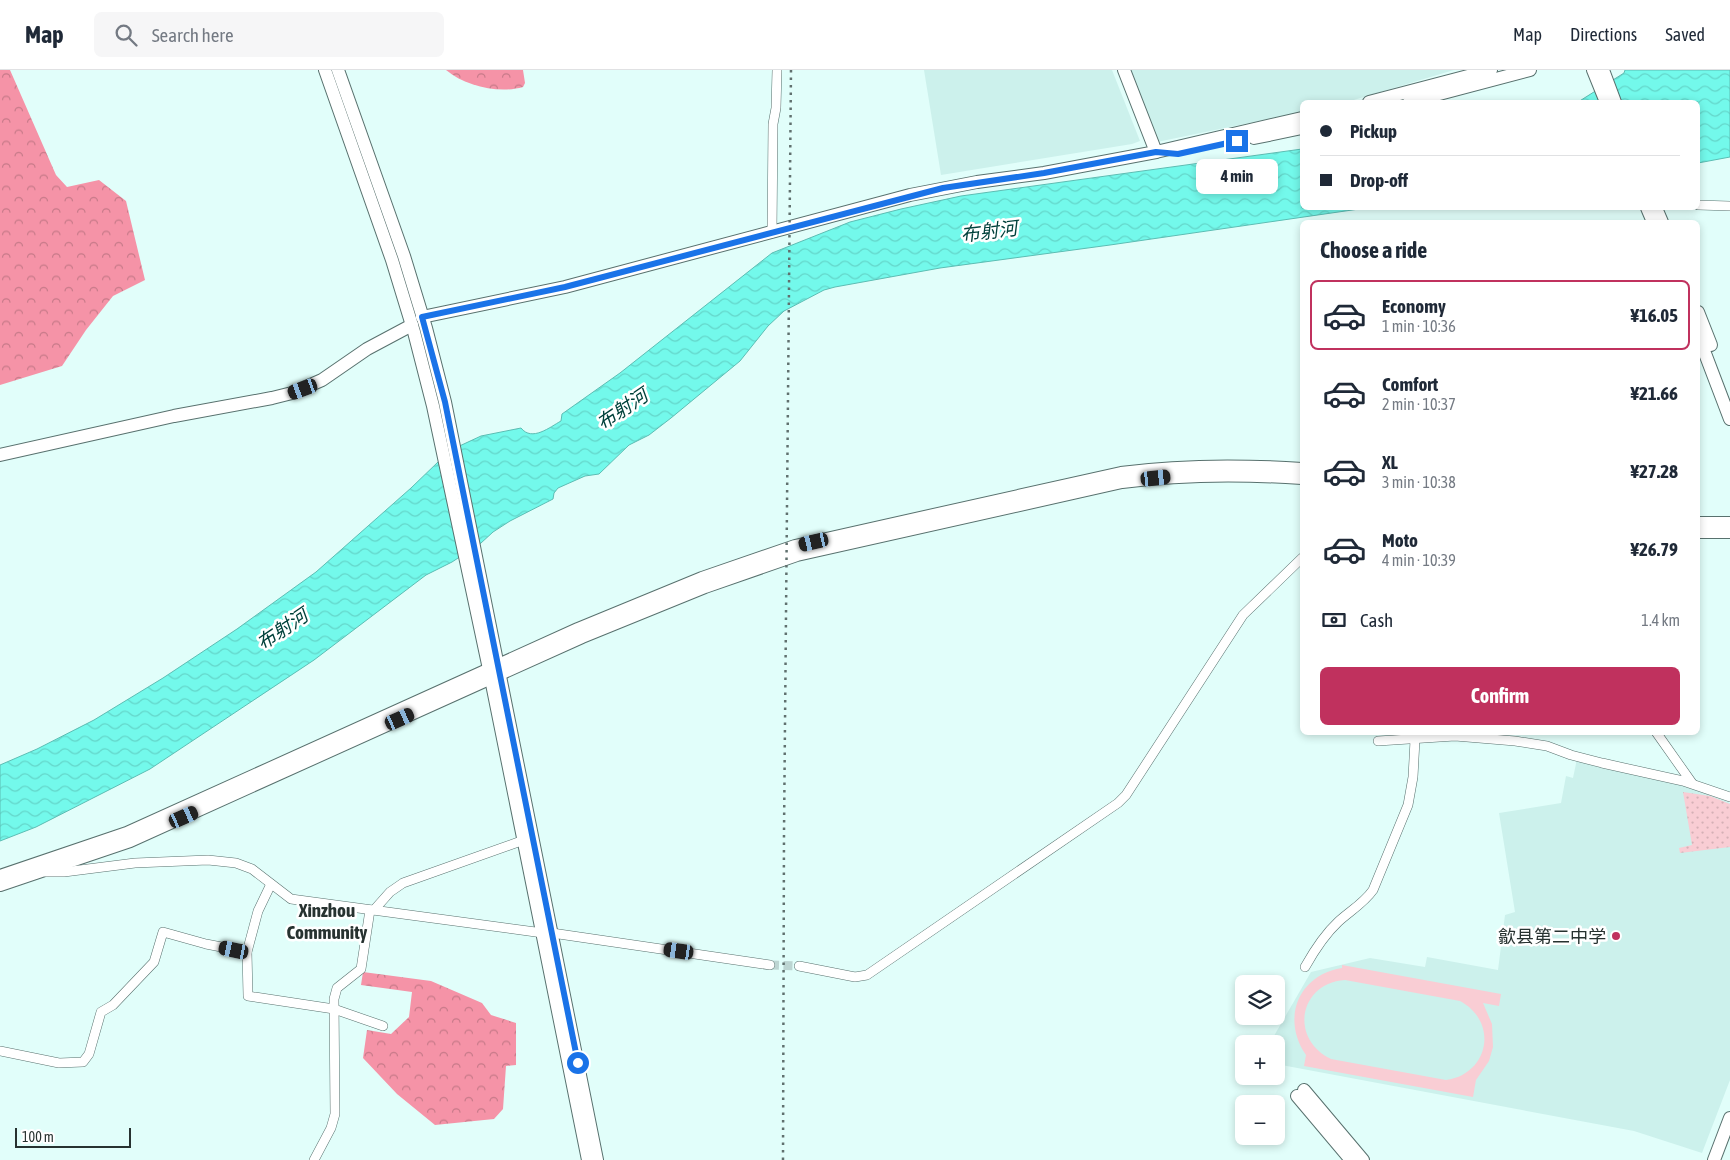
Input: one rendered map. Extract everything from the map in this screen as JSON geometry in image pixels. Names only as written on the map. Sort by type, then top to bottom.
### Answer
[{"type":"main road","points":[[325,70],[381,227],[444,429]]},
{"type":"main road","points":[[338,70],[393,222],[422,317],[547,933],[597,1160]]},
{"type":"main road","points":[[1124,70],[1156,152]]},
{"type":"main road","points":[[1377,100],[1491,70]]},
{"type":"main road","points":[[1417,100],[1530,70]]},
{"type":"main road","points":[[1593,70],[1605,100]]},
{"type":"main road","points":[[1603,70],[1614,100]]},
{"type":"main road","points":[[422,317],[565,287],[943,188],[1044,173],[1156,152],[1300,118]]},
{"type":"main road","points":[[1156,152],[1178,154],[1300,128]]},
{"type":"main road","points":[[1700,317],[1730,394]]},
{"type":"main road","points":[[0,455],[165,418],[292,393],[322,380],[367,349],[412,325]]},
{"type":"main road","points":[[1700,341],[1730,419]]},
{"type":"main road","points":[[0,885],[130,841],[656,596],[795,546],[1121,473],[1203,466],[1300,469]]},
{"type":"main road","points":[[0,876],[127,833],[494,672],[659,605],[797,555],[1122,482],[1194,476],[1248,475],[1300,478]]},
{"type":"main road","points":[[1700,523],[1730,523]]},
{"type":"main road","points":[[1700,532],[1730,532]]},
{"type":"main road","points":[[494,672],[524,840],[547,933],[588,1160]]},
{"type":"main road","points":[[1351,1160],[1301,1093],[1363,1160]]},
{"type":"main road","points":[[1714,1160],[1730,1118]]},
{"type":"main road","points":[[1723,1160],[1730,1143]]},
{"type":"street","points":[[772,233],[773,124],[776,108],[777,70]]},
{"type":"street","points":[[1700,205],[1730,206]]},
{"type":"street","points":[[799,966],[855,977],[867,975],[1118,803],[1126,795],[1243,615],[1300,560]]},
{"type":"street","points":[[1658,735],[1692,783]]},
{"type":"street","points":[[1378,741],[1455,736],[1515,741],[1547,746],[1571,755],[1602,763],[1692,783],[1730,797]]},
{"type":"street","points":[[1305,967],[1318,946],[1336,924],[1365,901],[1373,890],[1408,805],[1413,777],[1415,740]]},
{"type":"street","points":[[314,1160],[331,1128],[334,1114],[334,999],[337,988],[361,969],[372,910],[390,892],[404,883],[524,840]]},
{"type":"street","points":[[43,872],[64,872],[135,863],[208,860],[241,864],[252,869],[291,899],[770,965]]},
{"type":"street","points":[[271,884],[258,911],[247,952],[248,996],[334,1009],[383,1026]]},
{"type":"street","points":[[0,1051],[60,1063],[84,1062],[89,1054],[101,1012],[113,1005],[154,962],[163,932],[206,944],[247,952]]},
{"type":"shaded area","points":[[924,70],[1112,70],[1140,141],[1132,144],[941,175]]},
{"type":"shaded area","points":[[1129,70],[1454,70],[1354,100],[1300,100],[1300,112],[1157,142]]},
{"type":"shaded area","name":"歙县第二中学","points":[[1577,759],[1675,782],[1730,803],[1730,1080],[1702,1153],[1634,1131],[1285,1066],[1285,1035],[1274,1035],[1280,1025],[1285,1025],[1285,1017],[1311,972],[1370,958],[1425,967],[1427,957],[1498,970],[1505,915],[1515,912],[1499,813],[1561,803],[1566,776],[1573,778]]},
{"type":"shaded area","points":[[1683,792],[1710,796],[1730,804],[1730,847],[1680,853],[1679,848],[1692,845]]},
{"type":"shaded area","points":[[1342,965],[1501,994],[1499,1006],[1483,1003],[1492,1024],[1493,1047],[1489,1061],[1476,1080],[1473,1097],[1304,1066],[1306,1055],[1295,1027],[1295,1013],[1298,1001],[1314,979],[1327,972],[1342,968]],"holes":[[[1345,980],[1460,1001],[1472,1010],[1480,1021],[1484,1034],[1484,1046],[1480,1058],[1472,1068],[1461,1076],[1446,1080],[1331,1059],[1318,1050],[1309,1039],[1305,1026],[1305,1013],[1309,1001],[1329,983]]]},
{"type":"green space","points":[[0,70],[10,70],[56,175],[67,187],[99,180],[126,201],[145,280],[113,296],[86,330],[62,366],[0,385]]},
{"type":"green space","points":[[446,70],[523,70],[525,83],[523,87],[514,89],[493,89],[472,84]]},
{"type":"green space","points":[[363,972],[431,981],[482,1003],[491,1015],[516,1023],[516,1065],[506,1066],[503,1109],[494,1119],[435,1125],[397,1094],[363,1058],[367,1030],[391,1034],[409,1017],[412,992],[361,985]]},
{"type":"water","points":[[1625,70],[1730,70],[1730,157],[1700,163],[1700,100],[1581,100],[1624,73]]},
{"type":"water","name":"布射河","points":[[1300,149],[1300,210],[1352,210],[940,268],[824,290],[784,311],[768,326],[740,361],[649,435],[629,445],[599,474],[585,476],[558,488],[554,493],[553,499],[510,521],[452,562],[426,575],[314,660],[150,769],[36,827],[0,841],[0,765],[37,749],[94,720],[163,678],[237,629],[316,572],[453,449],[481,436],[521,428],[530,434],[536,434],[561,421],[562,414],[620,373],[772,253],[850,222],[961,196]]},
{"type":"tunnel","points":[[770,965],[799,966]]},
{"type":"railway","points":[[783,1160],[791,70]]},
{"type":"place","name":"歙县第二中学","points":[[1616,936]]},
{"type":"district","name":"Xinzhou Community","points":[[327,921]]},
{"type":"route","points":[[578,1063],[445,402],[422,317],[565,287],[845,214],[910,195],[1156,152],[1178,154],[1237,141]]}]
